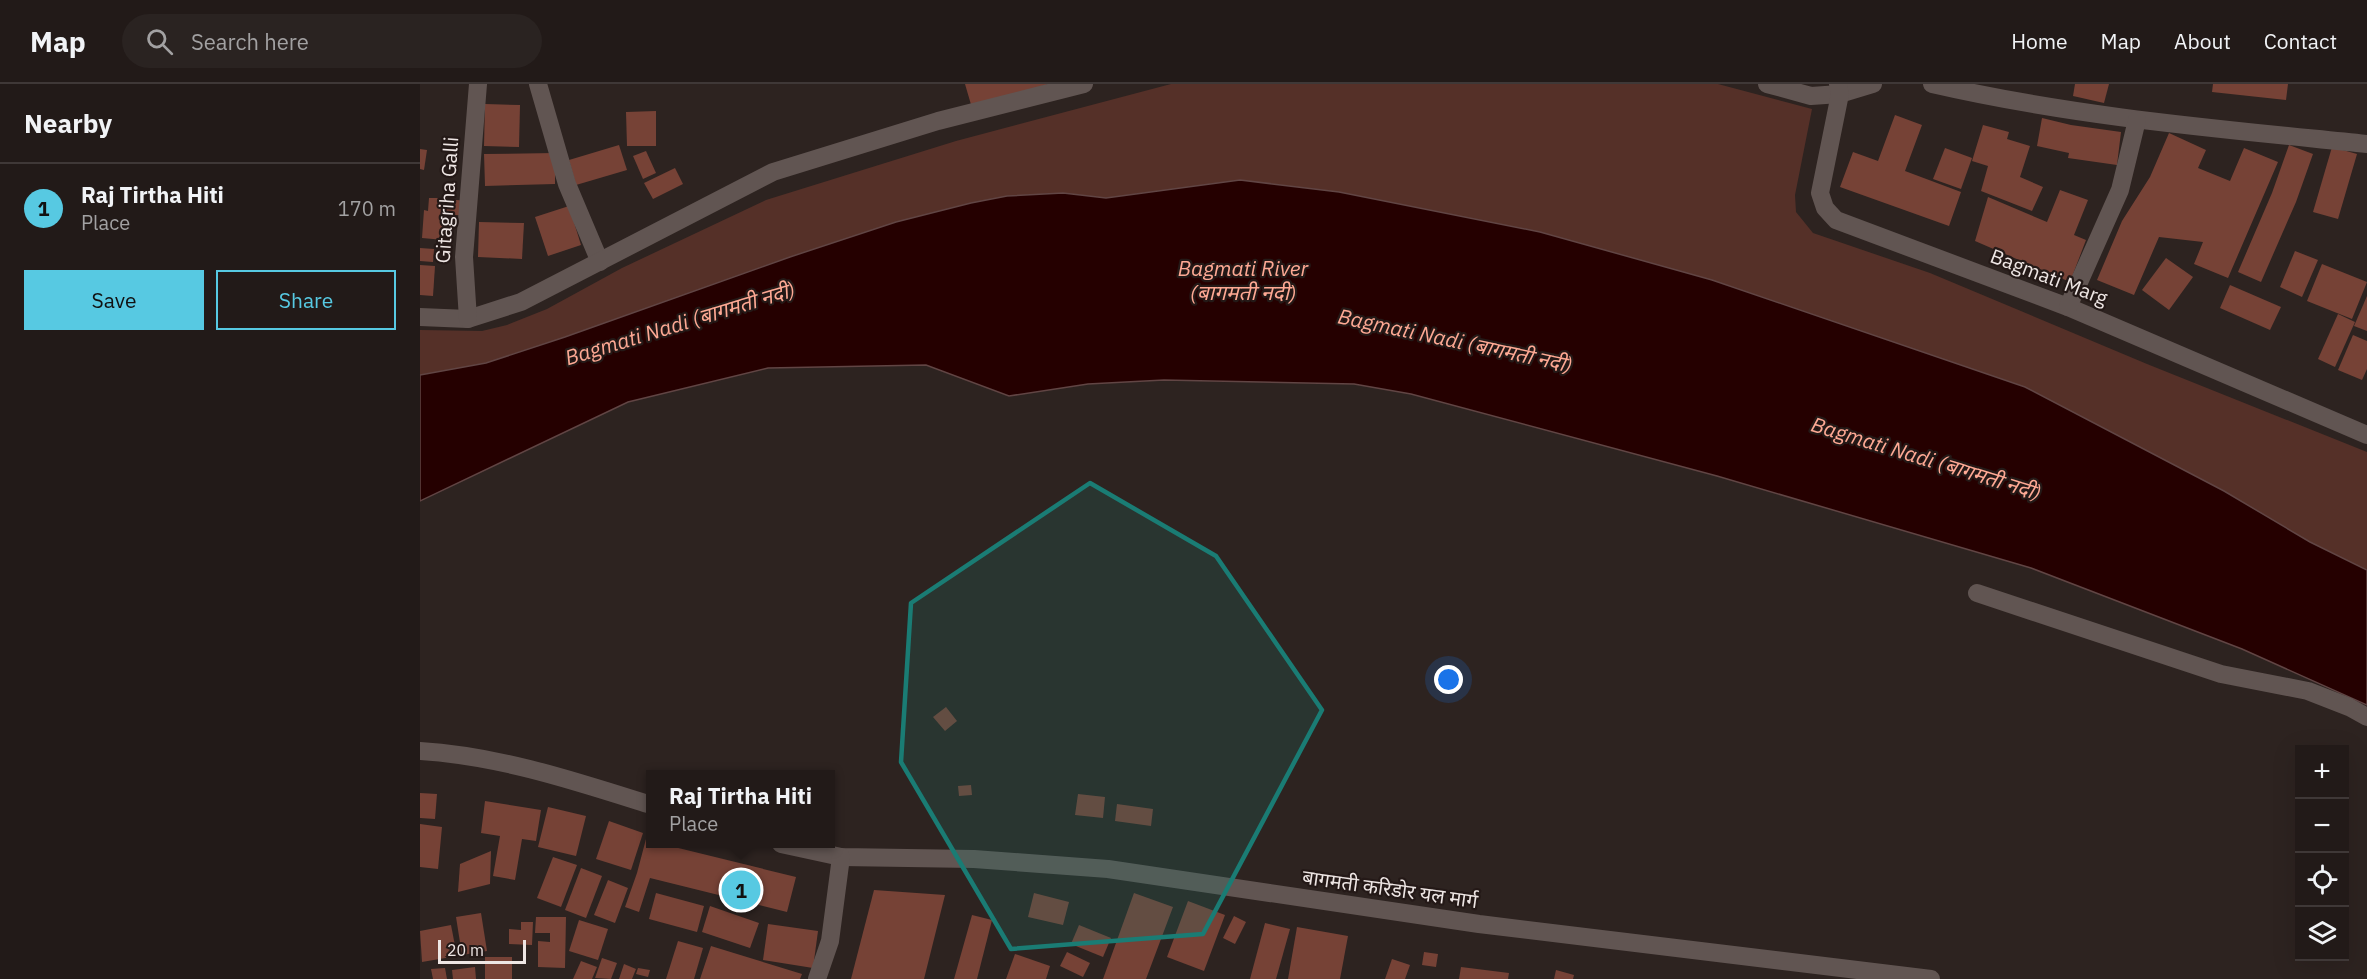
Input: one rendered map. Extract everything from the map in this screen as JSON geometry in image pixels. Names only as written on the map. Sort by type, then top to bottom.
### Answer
[{"type":"street","name":"Gitagriha Galli","points":[[468,319],[464,257],[478,84]]},
{"type":"street","points":[[538,84],[567,184],[600,262]]},
{"type":"street","points":[[420,317],[468,319],[521,302],[773,172],[938,121],[1084,84]]},
{"type":"street","points":[[1767,84],[1811,96],[1873,84]]},
{"type":"street","points":[[1932,84],[1988,97],[2137,120],[2367,144]]},
{"type":"street","name":"Bagmati Marg","points":[[1839,89],[1821,187],[1821,201],[1829,214],[1848,226],[2068,307],[2367,435]]},
{"type":"street","points":[[2068,307],[2120,190],[2137,120]]},
{"type":"street","points":[[1977,593],[2221,674],[2308,691],[2349,707],[2367,717]]},
{"type":"street","points":[[420,751],[455,753],[529,767],[646,803]]},
{"type":"street","name":"बागमती करिडोर यल मार्ग","points":[[802,848],[841,857],[974,859],[1108,869],[1479,924],[1882,976],[1931,979]]},
{"type":"street","points":[[817,979],[830,941],[841,857]]},
{"type":"highlighted area","points":[[1090,483],[1216,556],[1322,710],[1203,934],[1011,949],[901,762],[911,603]]},
{"type":"shaded area","points":[[1171,84],[1718,84],[1812,109],[1795,195],[1796,212],[1813,233],[1930,273],[2147,364],[2367,452],[2367,570],[2310,542],[2224,491],[2025,387],[1712,280],[1339,192],[1240,180],[1106,198],[1063,193],[1007,196],[971,203],[896,222],[486,363],[420,375],[420,330],[482,331],[507,325],[547,309],[622,268],[766,200],[956,141]]},
{"type":"water","name":"Bagmati River (बागमती नदी)","points":[[1240,180],[1339,192],[1540,232],[1712,280],[2025,387],[2224,491],[2310,542],[2367,570],[2367,705],[2242,649],[2031,568],[1717,476],[1411,394],[1354,384],[1164,380],[1088,384],[1009,396],[926,365],[768,368],[628,402],[420,501],[420,375],[486,363],[896,222],[971,203],[1007,196],[1063,193],[1106,198]]},
{"type":"building","points":[[965,84],[1049,84],[972,108]]},
{"type":"building","points":[[2075,84],[2109,84],[2104,103],[2073,96]]},
{"type":"building","points":[[2213,84],[2288,84],[2286,100],[2212,92]]},
{"type":"building","points":[[485,104],[520,105],[519,147],[484,146]]},
{"type":"building","points":[[656,111],[656,146],[627,146],[626,112]]},
{"type":"building","points":[[1895,115],[1922,125],[1905,171],[1961,192],[1949,226],[1840,187],[1853,152],[1878,161]]},
{"type":"building","points":[[2042,118],[2071,125],[2121,132],[2117,165],[2068,158],[2069,153],[2037,146]]},
{"type":"building","points":[[1983,125],[2009,132],[2007,139],[2030,146],[2020,177],[2043,187],[2032,211],[1981,191],[1988,166],[1972,161]]},
{"type":"building","points":[[2169,133],[2206,150],[2198,168],[2230,181],[2244,148],[2278,162],[2228,278],[2194,264],[2203,242],[2159,237],[2134,295],[2097,280],[2122,221],[2150,177]]},
{"type":"building","points":[[619,145],[627,170],[576,185],[569,160]]},
{"type":"building","points":[[2289,145],[2313,154],[2296,202],[2261,282],[2238,272],[2272,193]]},
{"type":"building","points":[[2332,147],[2357,154],[2338,219],[2313,212]]},
{"type":"building","points":[[1945,148],[1972,158],[1961,189],[1933,179]]},
{"type":"building","points":[[420,149],[427,150],[424,170],[420,169]]},
{"type":"building","points":[[646,151],[656,173],[643,179],[633,156]]},
{"type":"building","points":[[555,153],[555,184],[485,186],[484,154]]},
{"type":"building","points":[[675,168],[683,184],[653,199],[644,183]]},
{"type":"building","points":[[2060,190],[2088,200],[2074,235],[2086,240],[2070,282],[1975,241],[1988,197],[2047,222]]},
{"type":"building","points":[[429,198],[442,198],[441,214],[446,215],[444,240],[422,238],[424,210],[428,211]]},
{"type":"building","points":[[445,199],[468,201],[467,216],[444,214]]},
{"type":"building","points":[[569,206],[581,245],[548,256],[535,217]]},
{"type":"building","points":[[479,222],[524,223],[522,259],[478,257]]},
{"type":"building","points":[[420,248],[434,249],[433,262],[420,261]]},
{"type":"building","points":[[2295,251],[2318,260],[2302,297],[2280,287]]},
{"type":"building","points":[[2166,258],[2193,277],[2169,310],[2142,290]]},
{"type":"building","points":[[2322,264],[2367,282],[2352,319],[2307,301]]},
{"type":"building","points":[[420,265],[435,266],[433,296],[420,295]]},
{"type":"building","points":[[2230,285],[2281,307],[2270,330],[2220,308]]},
{"type":"building","points":[[2367,296],[2367,331],[2354,326]]},
{"type":"building","points":[[2338,314],[2355,322],[2335,367],[2318,359]]},
{"type":"building","points":[[2353,335],[2367,341],[2367,369],[2362,380],[2338,370]]},
{"type":"building","points":[[946,707],[957,721],[945,731],[933,717]]},
{"type":"building","points":[[971,785],[972,795],[959,796],[958,786]]},
{"type":"building","points":[[420,793],[437,794],[435,819],[420,818]]},
{"type":"building","points":[[1078,794],[1105,797],[1103,818],[1075,815]]},
{"type":"building","points":[[485,801],[541,810],[536,841],[522,839],[515,880],[493,876],[500,836],[481,833]]},
{"type":"building","points":[[1117,804],[1153,809],[1151,826],[1115,821]]},
{"type":"building","points":[[548,807],[586,816],[576,856],[538,847]]},
{"type":"building","points":[[609,821],[643,833],[631,870],[596,859]]},
{"type":"building","points":[[420,824],[442,827],[438,869],[420,867]]},
{"type":"building","points":[[646,839],[646,848],[678,848],[796,877],[787,912],[650,878],[639,912],[625,907]]},
{"type":"building","points":[[491,851],[490,884],[458,892],[460,864]]},
{"type":"building","points":[[553,857],[577,865],[561,907],[537,898]]},
{"type":"building","points":[[581,868],[602,876],[586,918],[565,910]]},
{"type":"building","points":[[608,880],[628,888],[615,923],[594,915]]},
{"type":"building","points":[[874,890],[945,895],[924,979],[851,979]]},
{"type":"building","points":[[656,893],[704,906],[697,932],[649,919]]},
{"type":"building","points":[[1034,893],[1069,902],[1063,925],[1028,917]]},
{"type":"building","points":[[1134,893],[1173,907],[1146,979],[1103,979]]},
{"type":"building","points":[[1188,901],[1225,915],[1204,971],[1167,957]]},
{"type":"building","points":[[710,906],[759,923],[750,948],[702,932]]},
{"type":"building","points":[[481,913],[487,951],[462,955],[456,917]]},
{"type":"building","points":[[972,915],[992,920],[977,979],[954,979]]},
{"type":"building","points":[[1234,916],[1246,922],[1235,944],[1223,938]]},
{"type":"building","points":[[536,917],[566,917],[565,968],[538,967],[538,941],[550,942],[550,933],[535,933]]},
{"type":"building","points":[[579,920],[608,929],[598,960],[569,951]]},
{"type":"building","points":[[521,922],[533,922],[532,945],[509,944],[509,929],[521,930]]},
{"type":"building","points":[[1265,923],[1290,929],[1276,979],[1250,979]]},
{"type":"building","points":[[768,924],[818,931],[813,968],[763,960]]},
{"type":"building","points":[[451,925],[457,956],[422,962],[420,931]]},
{"type":"building","points":[[1079,925],[1111,938],[1103,957],[1071,944]]},
{"type":"building","points":[[1297,927],[1348,936],[1340,979],[1288,979]]},
{"type":"building","points":[[678,941],[703,948],[694,979],[666,979]]},
{"type":"building","points":[[711,946],[802,974],[800,979],[700,979]]},
{"type":"building","points":[[1067,952],[1090,963],[1083,977],[1060,966]]},
{"type":"building","points":[[1424,952],[1438,954],[1436,967],[1422,965]]},
{"type":"building","points":[[1015,954],[1050,966],[1046,979],[1006,979]]},
{"type":"building","points":[[485,957],[512,957],[512,979],[485,979]]},
{"type":"building","points":[[602,958],[617,963],[611,979],[595,978]]},
{"type":"building","points":[[1392,959],[1410,965],[1405,979],[1385,979]]},
{"type":"building","points":[[581,961],[597,967],[592,979],[573,979]]},
{"type":"building","points":[[624,964],[636,969],[632,979],[619,979]]},
{"type":"building","points":[[475,967],[476,979],[453,979],[452,970]]},
{"type":"building","points":[[1461,967],[1509,973],[1508,979],[1459,979]]},
{"type":"building","points":[[445,968],[447,979],[433,979],[431,969]]},
{"type":"building","points":[[638,968],[650,970],[648,977],[636,974]]},
{"type":"building","points":[[1556,970],[1574,975],[1573,979],[1554,979]]},
{"type":"place","name":"Raj Tirtha Hiti","points":[[741,890]]},
{"type":"water label","name":"Bagmati Nadi (बागमती नदी)","points":[[680,324]]},
{"type":"water label","name":"Bagmati Nadi (बागमती नदी)","points":[[1455,341]]},
{"type":"water label","name":"Bagmati Nadi (बागमती नदी)","points":[[1926,459]]}]
